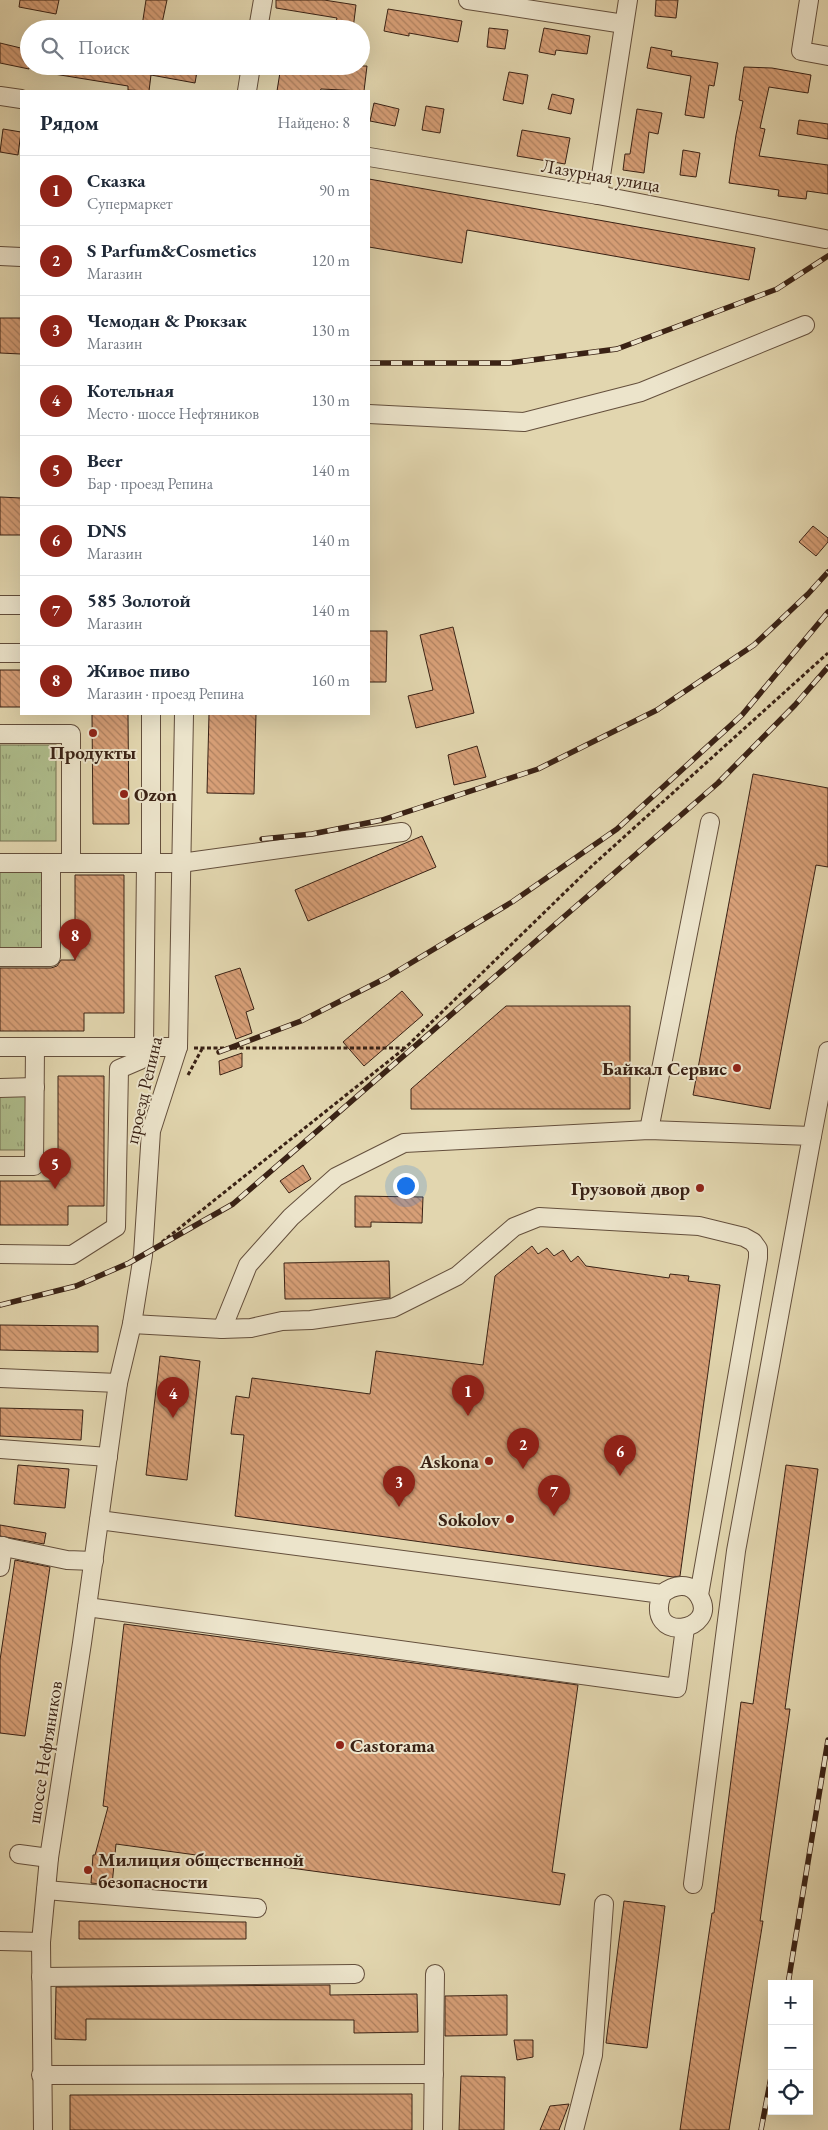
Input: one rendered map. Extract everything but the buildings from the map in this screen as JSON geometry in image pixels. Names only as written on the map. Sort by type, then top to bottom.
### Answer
[{"type":"street","points":[[260,20],[263,0]]},
{"type":"street","points":[[468,0],[624,24]]},
{"type":"street","points":[[598,195],[628,0]]},
{"type":"street","points":[[809,0],[801,51],[828,56]]},
{"type":"street","points":[[247,90],[250,75]]},
{"type":"street","points":[[0,96],[20,99]]},
{"type":"street","name":"Лазурная улица","points":[[370,157],[598,195],[825,239]]},
{"type":"street","points":[[0,256],[20,257]]},
{"type":"street","points":[[370,414],[524,422],[640,392],[805,326]]},
{"type":"street","points":[[0,604],[20,605]]},
{"type":"street","points":[[0,653],[20,653]]},
{"type":"street","points":[[0,1254],[72,1255],[116,1227],[119,1069],[140,1060],[144,1046],[151,715]]},
{"type":"street","name":"проезд Репина","points":[[118,1383],[132,1324],[143,1255],[152,1131],[178,1047],[184,715]]},
{"type":"street","points":[[0,734],[71,734],[71,862]]},
{"type":"street","points":[[649,1130],[710,822]]},
{"type":"street","points":[[0,863],[181,863],[402,832]]},
{"type":"street","points":[[0,957],[51,957],[51,863]]},
{"type":"street","points":[[0,1047],[178,1047]]},
{"type":"street","points":[[0,1166],[34,1166],[35,1047]]},
{"type":"street","points":[[693,1884],[736,1551],[828,1051]]},
{"type":"street","points":[[0,1088],[35,1087]]},
{"type":"street","points":[[222,1329],[248,1265],[291,1217],[336,1177],[404,1143],[649,1130],[812,1136]]},
{"type":"street","points":[[132,1324],[222,1329],[252,1328],[282,1321],[311,1320],[394,1308],[457,1276],[514,1227],[539,1217],[699,1226],[744,1237],[753,1242],[758,1249],[756,1270],[699,1595],[702,1605],[701,1615],[695,1624],[685,1628],[675,1628],[665,1623],[662,1619],[658,1604],[662,1594],[670,1587],[681,1585],[691,1588],[699,1595]]},
{"type":"street","points":[[0,1378],[118,1383]]},
{"type":"street","name":"шоссе Нефтяников","points":[[42,2130],[41,1942],[49,1858],[94,1561],[118,1383]]},
{"type":"street","points":[[0,1449],[108,1457]]},
{"type":"street","points":[[99,1520],[662,1594]]},
{"type":"street","points":[[0,1566],[1,1546],[67,1560],[94,1561]]},
{"type":"street","points":[[87,1607],[677,1688],[685,1628]]},
{"type":"street","points":[[19,1854],[49,1858]]},
{"type":"street","points":[[46,1890],[257,1908]]},
{"type":"street","points":[[574,2130],[592,2055],[604,1904]]},
{"type":"street","points":[[0,1940],[41,1942]]},
{"type":"street","points":[[41,1977],[355,1974]]},
{"type":"street","points":[[433,2130],[435,1974]]},
{"type":"street","points":[[41,2075],[434,2074]]},
{"type":"path","points":[[162,1242],[405,1048],[594,864],[828,653]]},
{"type":"path","points":[[178,1047],[202,1049],[405,1048]]},
{"type":"green space","points":[[0,745],[56,745],[56,841],[0,841]]},
{"type":"green space","points":[[0,871],[43,872],[43,950],[0,950]]},
{"type":"green space","points":[[0,1093],[28,1093],[28,1150],[0,1150]]},
{"type":"railway","points":[[370,363],[509,363],[617,349],[777,289],[828,256]]},
{"type":"railway","points":[[262,839],[312,834],[382,820],[538,769],[657,710],[754,645],[808,594],[828,572]]},
{"type":"railway","points":[[219,1052],[301,1021],[386,978],[512,902],[617,829],[742,715],[828,612]]},
{"type":"railway","points":[[0,1305],[76,1286],[129,1263],[233,1204],[718,783],[795,705],[828,667]]},
{"type":"railway","points":[[789,1980],[828,1740]]},
{"type":"railway","points":[[761,2130],[768,2093]]},
{"type":"place","name":"Продукты","points":[[93,733]]},
{"type":"place","name":"Ozon","points":[[124,794]]},
{"type":"place","name":"Живое пиво","points":[[75,960]]},
{"type":"place","name":"Байкал Сервис","points":[[737,1068]]},
{"type":"place","name":"Грузовой двор","points":[[700,1188]]},
{"type":"place","name":"Beer","points":[[55,1189]]},
{"type":"place","name":"Сказка","points":[[468,1416]]},
{"type":"place","name":"Котельная","points":[[173,1418]]},
{"type":"place","name":"Askona","points":[[489,1461]]},
{"type":"place","name":"S Parfum&Cosmetics","points":[[523,1469]]},
{"type":"place","name":"DNS","points":[[620,1476]]},
{"type":"place","name":"Чемодан & Рюкзак","points":[[399,1507]]},
{"type":"place","name":"585 Золотой","points":[[554,1516]]},
{"type":"place","name":"Sokolov","points":[[510,1519]]},
{"type":"place","name":"Castorama","points":[[340,1745]]},
{"type":"place","name":"Милиция общественной безопасности","points":[[88,1870]]}]
